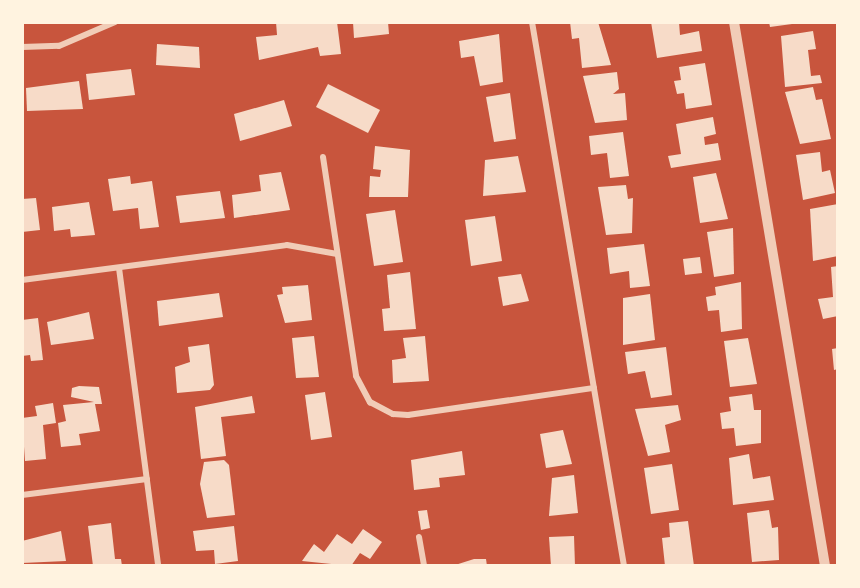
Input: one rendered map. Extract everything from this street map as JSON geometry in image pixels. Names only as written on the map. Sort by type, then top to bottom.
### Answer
[{"type":"street","points":[[22,46],[59,46],[115,22]]},
{"type":"street","points":[[532,22],[624,566]]},
{"type":"street","points":[[734,22],[825,566]]},
{"type":"street","points":[[323,157],[356,376],[378,409],[408,415],[594,388]]},
{"type":"street","points":[[22,280],[287,245],[337,254]]},
{"type":"street","points":[[119,268],[158,566]]},
{"type":"street","points":[[22,495],[147,478]]},
{"type":"street","points":[[419,537],[424,566]]},
{"type":"building","points":[[276,22],[337,22],[341,54],[320,56],[318,47],[259,60],[256,37],[277,35]]},
{"type":"building","points":[[353,22],[388,22],[389,34],[354,38]]},
{"type":"building","points":[[570,22],[598,22],[611,65],[582,68],[579,38],[572,39]]},
{"type":"building","points":[[651,22],[679,22],[680,35],[699,31],[702,51],[657,58]]},
{"type":"building","points":[[769,22],[792,22],[792,24],[770,27]]},
{"type":"building","points":[[813,31],[816,49],[808,50],[811,76],[820,75],[822,83],[785,87],[781,36]]},
{"type":"building","points":[[499,34],[503,82],[480,86],[474,56],[461,58],[459,41]]},
{"type":"building","points":[[157,44],[199,47],[200,68],[156,65]]},
{"type":"building","points":[[705,63],[712,105],[686,109],[684,93],[677,94],[674,81],[681,80],[679,67]]},
{"type":"building","points":[[131,69],[135,95],[89,100],[86,74]]},
{"type":"building","points":[[617,72],[619,89],[613,94],[625,93],[627,120],[595,123],[583,76]]},
{"type":"building","points":[[79,81],[83,109],[27,111],[26,88]]},
{"type":"building","points":[[328,84],[380,110],[368,133],[316,107]]},
{"type":"building","points":[[813,87],[816,100],[822,99],[831,139],[800,144],[785,92]]},
{"type":"building","points":[[510,93],[516,139],[494,142],[486,97]]},
{"type":"building","points":[[284,100],[292,126],[240,141],[234,114]]},
{"type":"building","points":[[713,117],[716,134],[704,137],[705,145],[718,143],[721,160],[671,168],[668,156],[681,154],[676,124]]},
{"type":"building","points":[[623,132],[629,176],[610,178],[607,153],[591,155],[589,136]]},
{"type":"building","points":[[375,146],[410,150],[408,197],[369,197],[370,176],[380,177],[381,170],[373,169]]},
{"type":"building","points":[[820,152],[822,172],[830,170],[835,193],[803,200],[796,155]]},
{"type":"building","points":[[518,156],[526,192],[483,196],[485,160]]},
{"type":"building","points":[[281,172],[290,210],[234,218],[232,195],[261,191],[259,175]]},
{"type":"building","points":[[716,173],[728,219],[700,223],[693,177]]},
{"type":"building","points":[[130,176],[131,184],[152,181],[159,227],[140,229],[138,208],[113,211],[108,179]]},
{"type":"building","points":[[626,185],[628,199],[633,198],[632,233],[606,235],[598,187]]},
{"type":"building","points":[[220,191],[225,218],[180,223],[176,196]]},
{"type":"building","points":[[36,198],[40,230],[22,232],[22,199]]},
{"type":"building","points":[[89,202],[95,235],[71,237],[70,229],[54,231],[52,207]]},
{"type":"building","points":[[838,204],[838,256],[813,261],[810,209]]},
{"type":"building","points":[[395,210],[403,262],[374,266],[366,214]]},
{"type":"building","points":[[495,216],[502,261],[471,266],[465,220]]},
{"type":"building","points":[[733,228],[734,274],[714,277],[707,232]]},
{"type":"building","points":[[644,244],[650,286],[630,288],[629,271],[610,274],[607,248]]},
{"type":"building","points":[[700,257],[702,273],[685,275],[683,259]]},
{"type":"building","points":[[838,266],[838,316],[823,319],[818,299],[833,297],[831,267]]},
{"type":"building","points":[[410,272],[416,329],[384,331],[382,309],[390,308],[387,275]]},
{"type":"building","points":[[521,274],[529,301],[503,306],[498,277]]},
{"type":"building","points":[[741,282],[742,329],[721,332],[719,310],[708,311],[706,297],[716,295],[715,287]]},
{"type":"building","points":[[308,285],[312,320],[285,323],[277,295],[283,294],[282,287]]},
{"type":"building","points":[[219,293],[223,317],[159,326],[157,301]]},
{"type":"building","points":[[650,294],[655,340],[623,345],[623,298]]},
{"type":"building","points":[[89,312],[94,339],[51,345],[47,322]]},
{"type":"building","points":[[38,318],[43,360],[31,361],[30,355],[22,356],[22,320]]},
{"type":"building","points":[[314,336],[319,377],[296,378],[292,338]]},
{"type":"building","points":[[425,336],[429,381],[393,383],[392,360],[406,358],[403,338]]},
{"type":"building","points":[[748,338],[757,384],[730,387],[724,341]]},
{"type":"building","points":[[209,344],[214,385],[210,390],[177,393],[175,367],[190,362],[188,347]]},
{"type":"building","points":[[666,347],[672,395],[651,398],[645,371],[628,374],[625,352]]},
{"type":"building","points":[[838,348],[838,369],[834,370],[832,349]]},
{"type":"building","points":[[99,387],[102,404],[95,404],[100,431],[79,434],[81,445],[61,447],[58,423],[66,421],[63,405],[94,402],[71,397],[72,388]]},
{"type":"building","points":[[325,392],[332,437],[311,440],[305,395]]},
{"type":"building","points":[[752,394],[754,410],[761,410],[761,443],[736,446],[734,428],[722,429],[720,413],[731,411],[729,397]]},
{"type":"building","points":[[252,396],[255,413],[221,417],[226,456],[201,459],[195,407]]},
{"type":"building","points":[[53,403],[56,423],[43,425],[46,459],[25,461],[22,418],[37,416],[35,406]]},
{"type":"building","points":[[678,405],[681,420],[665,425],[670,452],[648,456],[635,409]]},
{"type":"building","points":[[563,430],[572,464],[546,468],[540,434]]},
{"type":"building","points":[[462,451],[465,475],[439,478],[440,487],[414,490],[411,460]]},
{"type":"building","points":[[749,454],[753,479],[770,476],[774,500],[733,505],[729,458]]},
{"type":"building","points":[[224,460],[229,465],[235,515],[207,518],[200,484],[204,462]]},
{"type":"building","points":[[672,464],[679,510],[651,514],[644,468]]},
{"type":"building","points":[[574,475],[578,513],[549,516],[552,478]]},
{"type":"building","points":[[427,510],[430,528],[421,530],[418,511]]},
{"type":"building","points":[[769,510],[772,528],[778,527],[779,560],[752,562],[747,513]]},
{"type":"building","points":[[688,521],[694,566],[665,566],[662,538],[670,537],[669,523]]},
{"type":"building","points":[[111,523],[115,559],[121,559],[122,566],[93,566],[88,526]]},
{"type":"building","points":[[234,526],[238,561],[215,564],[214,550],[196,551],[193,531]]},
{"type":"building","points":[[363,529],[382,542],[370,559],[360,553],[351,566],[302,561],[314,544],[324,552],[337,534],[352,544]]},
{"type":"building","points":[[61,531],[66,561],[22,563],[22,541]]},
{"type":"building","points":[[574,536],[575,566],[551,566],[549,537]]},
{"type":"building","points":[[474,559],[486,559],[487,566],[452,566]]}]
